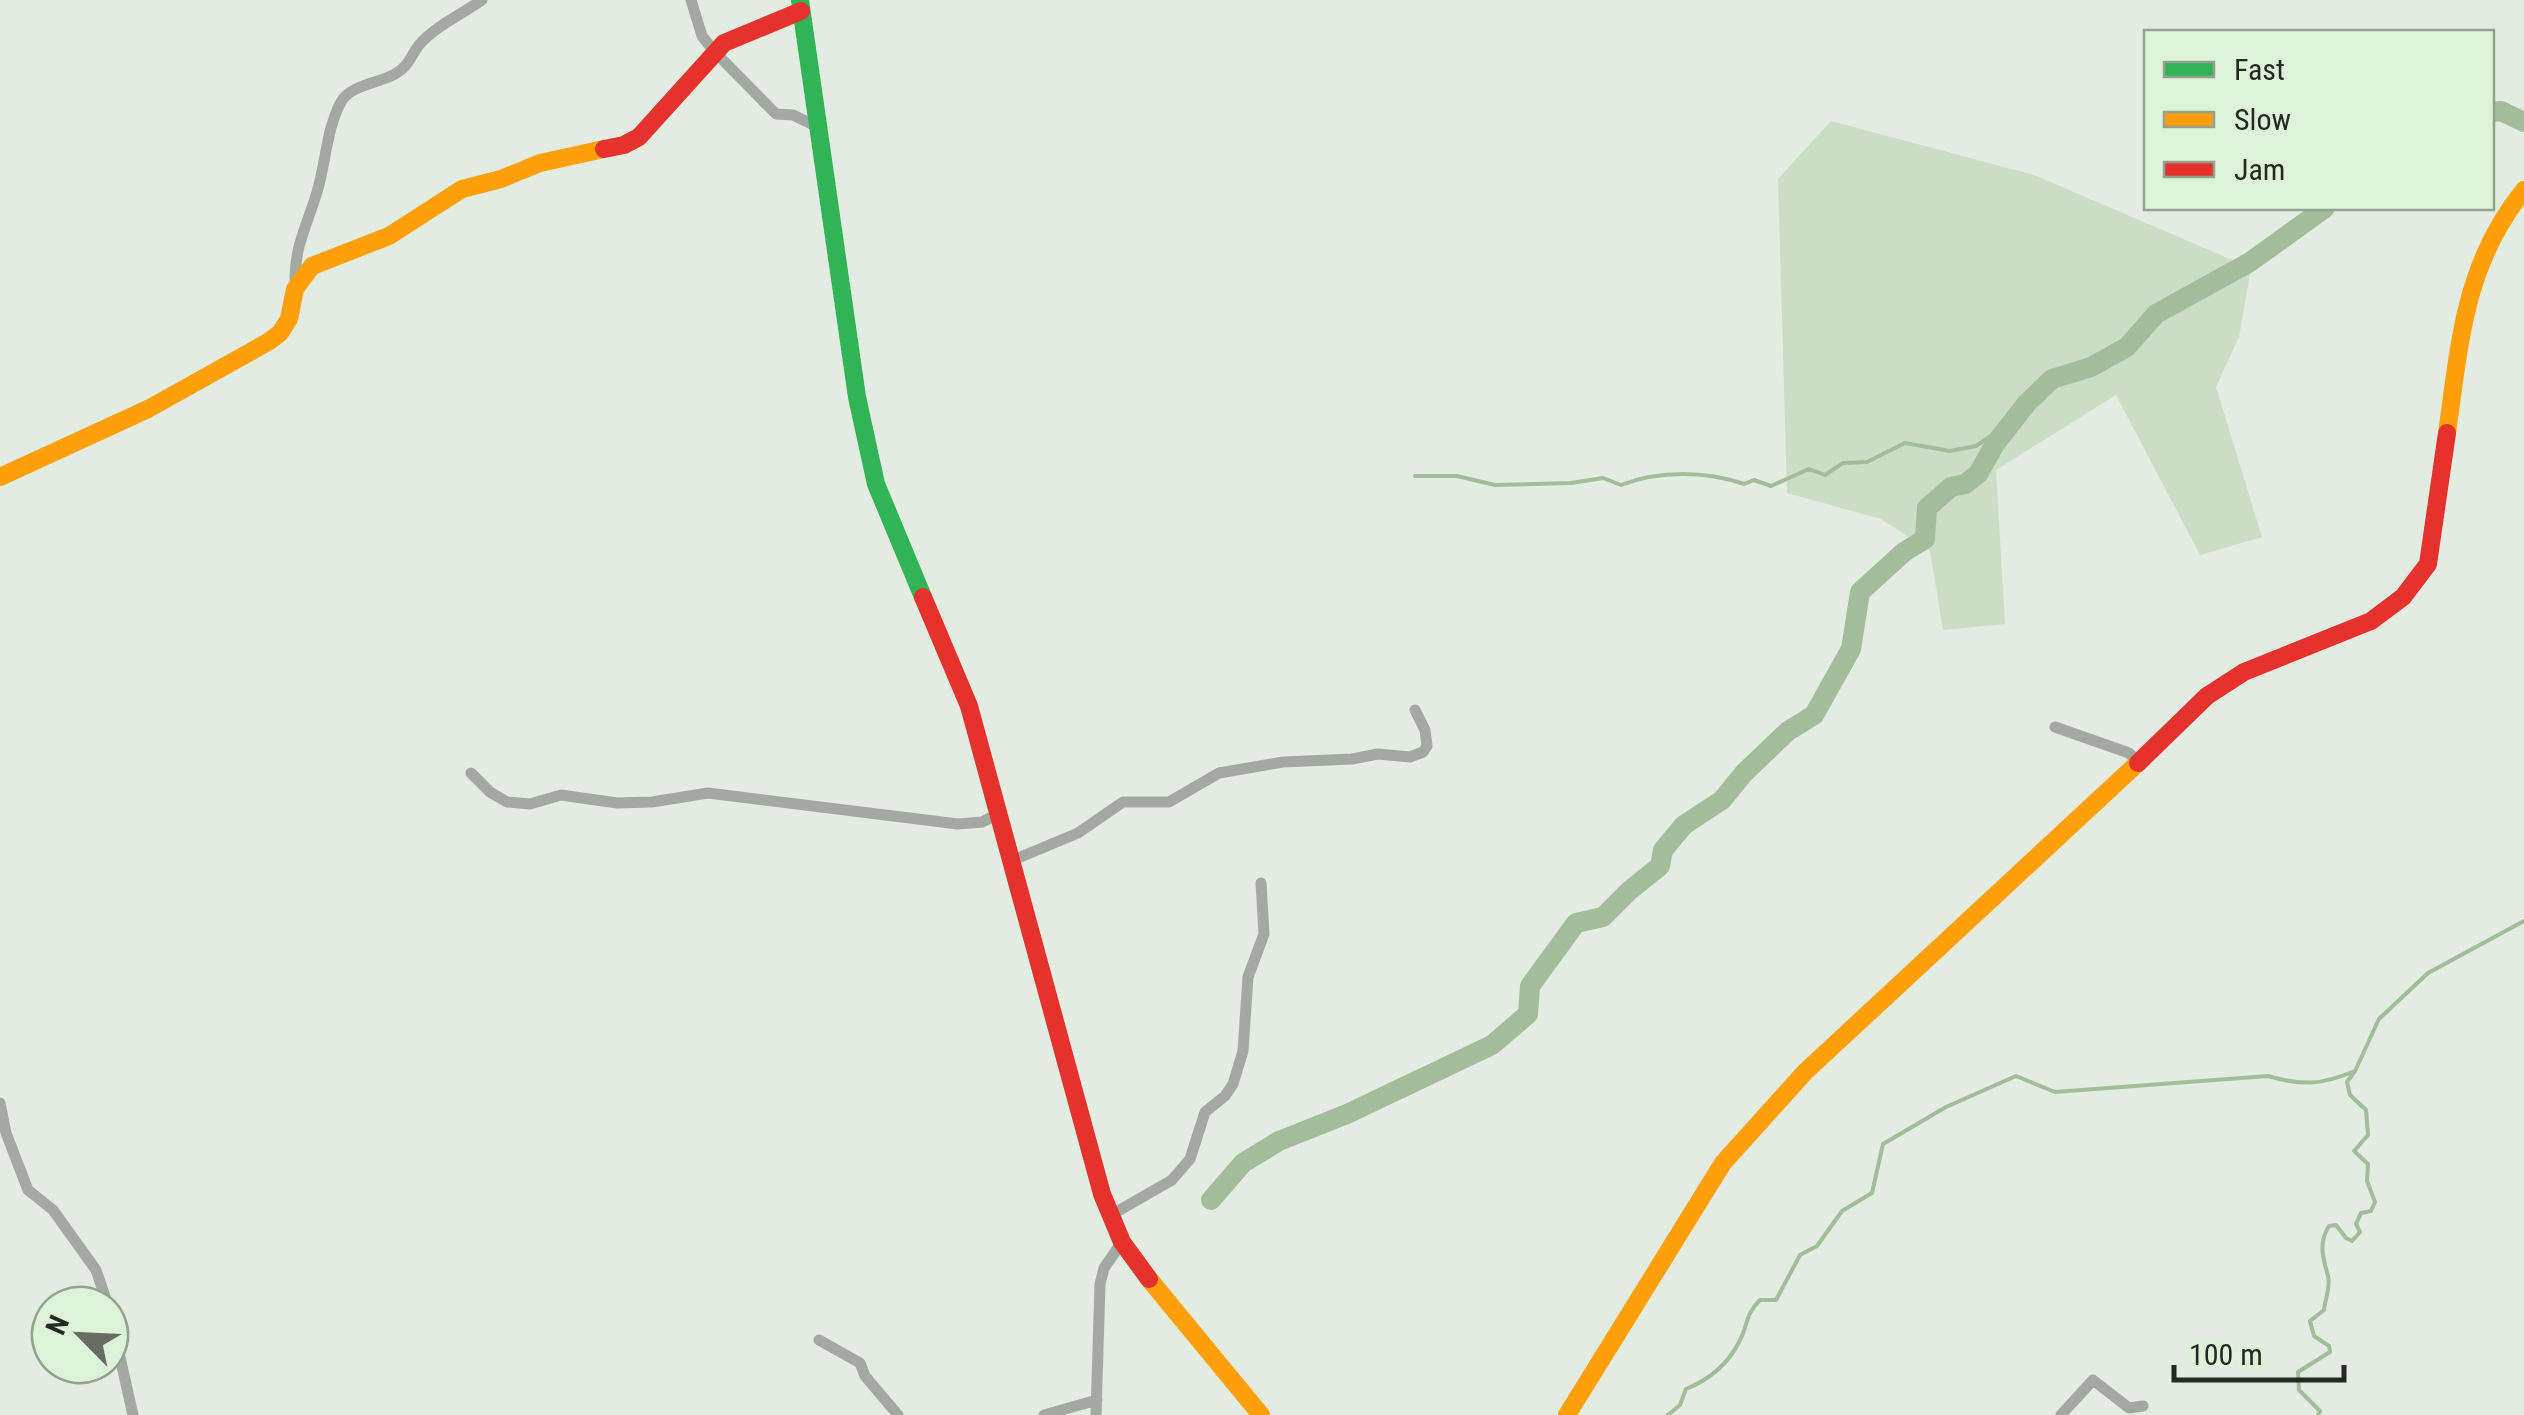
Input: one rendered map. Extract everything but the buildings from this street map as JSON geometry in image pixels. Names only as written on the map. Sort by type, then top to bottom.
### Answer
[{"type":"street","points":[[0,477],[148,409],[280,333],[290,319],[295,289],[294,257],[341,101],[408,66],[418,46],[467,4],[482,0]]},
{"type":"street","points":[[691,0],[702,36],[776,114],[793,115],[820,128]]},
{"type":"street","points":[[295,289],[312,266],[389,236],[462,189],[501,180],[540,163],[610,150],[640,136],[714,52],[736,36],[800,5],[857,397],[876,484],[970,706],[1111,1215],[1122,1242],[1172,1309],[1261,1415]]},
{"type":"street","points":[[1566,1415],[1723,1163],[1805,1072],[2207,696],[2242,672],[2391,610],[2410,592],[2428,564],[2461,334],[2481,257],[2503,216],[2524,190]]},
{"type":"street","points":[[1012,861],[1078,833],[1123,802],[1169,802],[1219,773],[1283,762],[1378,754],[1410,757],[1427,746],[1416,710]]},
{"type":"street","points":[[2055,728],[2129,753],[2138,763]]},
{"type":"street","points":[[471,773],[500,799],[530,804],[562,795],[652,802],[708,793],[958,824],[982,822],[1000,813]]},
{"type":"street","points":[[1111,1215],[1172,1180],[1190,1160],[1206,1112],[1234,1084],[1243,1052],[1248,977],[1262,945],[1262,883]]},
{"type":"street","points":[[0,1103],[6,1133],[28,1190],[53,1210],[96,1270],[101,1285]]},
{"type":"street","points":[[1096,1415],[1100,1284],[1104,1268],[1122,1242]]},
{"type":"street","points":[[819,1340],[860,1363],[898,1415]]},
{"type":"street","points":[[2062,1415],[2093,1380],[2129,1408],[2143,1406]]},
{"type":"street","points":[[126,1385],[133,1415]]},
{"type":"street","points":[[1044,1415],[1097,1400]]},
{"type":"green space","points":[[1831,121],[2034,175],[2251,268],[2239,337],[2216,387],[2262,537],[2200,555],[2116,395],[1996,470],[2005,624],[1943,630],[1930,551],[1881,519],[1787,493],[1778,179]]},
{"type":"waterway","points":[[2494,112],[2524,122]]},
{"type":"waterway","points":[[1211,1200],[1243,1163],[1279,1141],[1347,1114],[1492,1045],[1528,1014],[1530,986],[1576,923],[1603,917],[1660,866],[1663,850],[1684,825],[1722,800],[1788,731],[1814,715],[1851,649],[1860,592],[1904,552],[1925,539],[1927,508],[1951,487],[1965,484],[1978,474],[1995,444],[2027,403],[2052,379],[2091,367],[2127,347],[2156,314],[2250,262],[2322,210]]},
{"type":"waterway","points":[[1415,476],[1457,476],[1495,485],[1603,478],[1621,485],[1683,474],[1744,484],[1754,480],[1771,486],[1809,469],[1825,475],[1843,463],[1867,462],[1905,443],[1950,451],[2001,436]]},
{"type":"waterway","points":[[1668,1415],[1680,1405],[1686,1389],[1710,1376],[1729,1357],[1755,1306],[1760,1300],[1776,1300],[1800,1255],[1817,1246],[1842,1211],[1872,1193],[1883,1144],[1946,1107],[2016,1076],[2055,1092],[2268,1076],[2312,1082],[2343,1076],[2355,1071],[2379,1019],[2428,973],[2524,921]]},
{"type":"waterway","points":[[2318,1415],[2320,1411],[2299,1390],[2298,1372],[2330,1352],[2329,1346],[2314,1336],[2310,1321],[2324,1310],[2328,1288],[2324,1238],[2329,1226],[2336,1225],[2352,1241],[2360,1232],[2356,1224],[2361,1213],[2371,1211],[2375,1202],[2367,1181],[2368,1164],[2354,1151],[2368,1135],[2366,1110],[2350,1095],[2347,1082],[2355,1071]]},
{"type":"traffic: fast","points":[[800,0],[857,397],[876,484],[923,597]]},
{"type":"traffic: slow","points":[[0,477],[148,409],[268,342],[289,319],[295,289],[312,266],[389,236],[462,189],[540,163],[604,149]]},
{"type":"traffic: slow","points":[[2447,433],[2461,336],[2477,275],[2488,246],[2524,190]]},
{"type":"traffic: slow","points":[[1567,1415],[1723,1163],[1805,1072],[2138,763]]},
{"type":"traffic: slow","points":[[1149,1279],[1261,1415]]},
{"type":"traffic: jam","points":[[604,149],[639,137],[724,43],[801,11]]},
{"type":"traffic: jam","points":[[2138,763],[2207,696],[2244,672],[2371,621],[2403,597],[2428,564],[2447,433]]},
{"type":"traffic: jam","points":[[923,597],[969,706],[1102,1194],[1122,1242],[1149,1279]]}]
